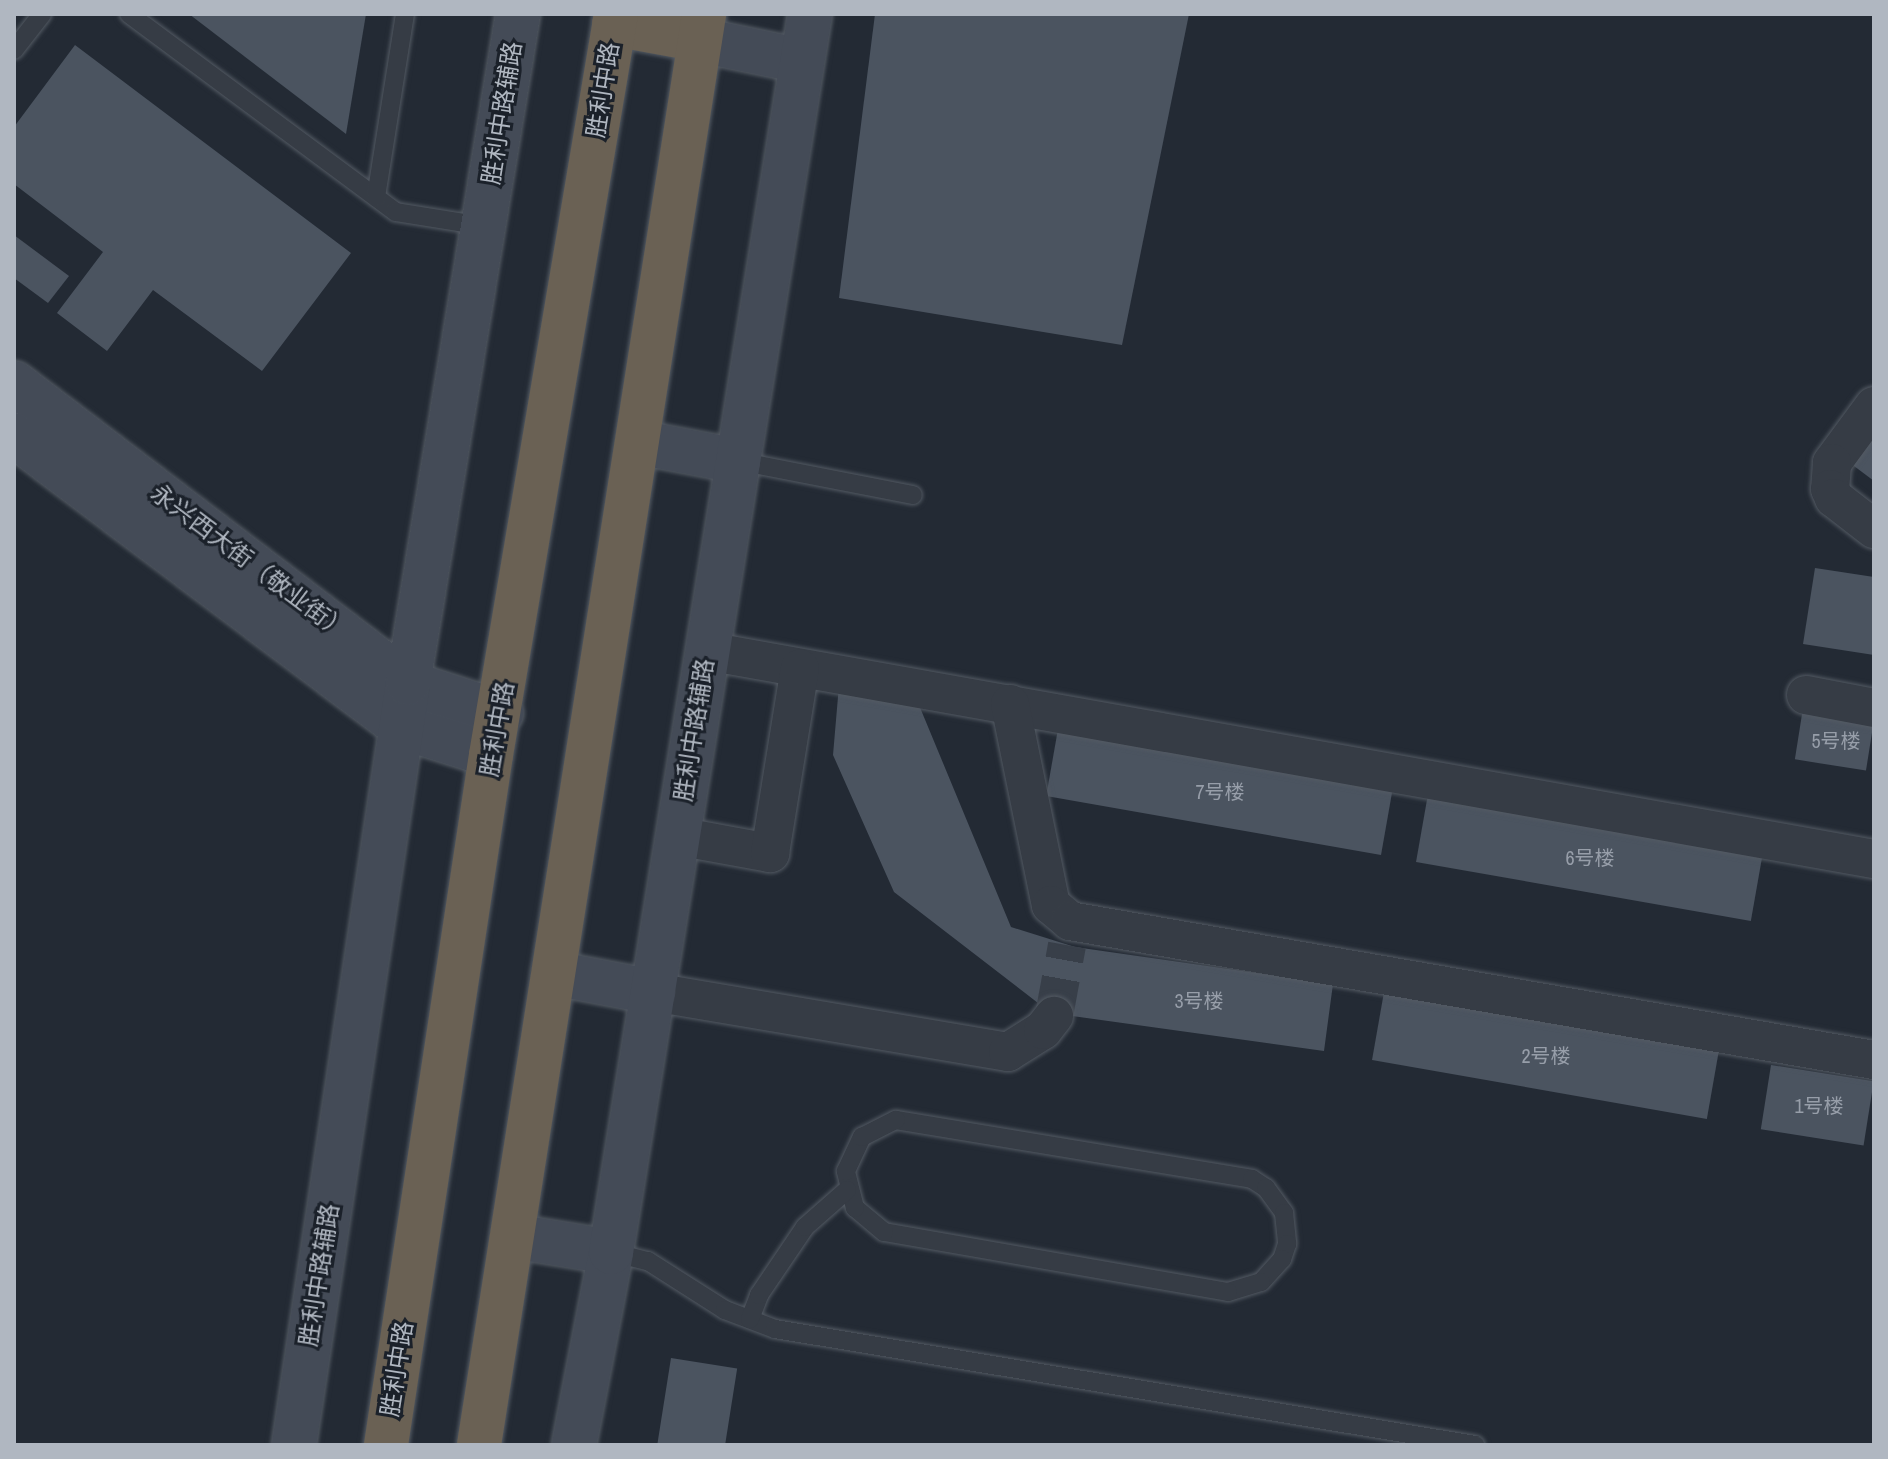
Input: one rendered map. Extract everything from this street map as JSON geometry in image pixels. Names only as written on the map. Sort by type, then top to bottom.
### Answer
[{"type":"highway","points":[[479,1445],[702,27],[615,19]]},
{"type":"highway","name":"胜利中路","points":[[386,1445],[491,755],[501,713],[615,19]]},
{"type":"main road","name":"胜利中路辅路","points":[[294,1445],[408,683],[518,14]]},
{"type":"main road","name":"胜利中路辅路","points":[[574,1445],[611,1252],[810,14]]},
{"type":"main road","points":[[702,27],[802,61]]},
{"type":"main road","name":"永兴西大街（敬业街）","points":[[14,383],[408,683],[501,713]]},
{"type":"main road","name":"永兴西大街（敬业街）","points":[[14,435],[402,727],[491,755]]},
{"type":"main road","points":[[637,442],[738,461]]},
{"type":"main road","points":[[553,973],[653,992]]},
{"type":"main road","points":[[512,1236],[611,1252]]},
{"type":"street","points":[[1874,406],[1832,463],[1830,489],[1874,529]]},
{"type":"street","points":[[707,651],[1874,859]]},
{"type":"street","points":[[677,836],[770,853],[800,668]]},
{"type":"street","points":[[1806,695],[1874,708]]},
{"type":"street","points":[[1010,704],[1051,905],[1068,933],[1874,1060]]},
{"type":"street","points":[[653,992],[1008,1052],[1043,1030],[1054,1016]]},
{"type":"lane","points":[[14,50],[42,14]]},
{"type":"lane","points":[[129,14],[396,212],[483,226]]},
{"type":"lane","points":[[376,197],[405,14]]},
{"type":"lane","points":[[738,461],[913,495]]},
{"type":"lane","points":[[750,1319],[759,1295],[798,1235],[847,1190],[851,1153],[862,1137],[878,1126],[912,1120],[1252,1179],[1266,1188],[1284,1213],[1287,1244],[1282,1259],[1261,1282],[1228,1292],[884,1232],[861,1215],[847,1190]]},
{"type":"lane","points":[[611,1252],[648,1261],[725,1310],[775,1329],[1475,1445]]},
{"type":"building","points":[[189,14],[366,14],[346,134]]},
{"type":"building","points":[[875,14],[1189,14],[1122,345],[839,298]]},
{"type":"building","points":[[75,45],[351,253],[262,371],[153,290],[107,351],[57,313],[103,252],[14,184],[14,127]]},
{"type":"building","points":[[14,235],[69,276],[48,303],[14,278]]},
{"type":"building","points":[[1874,423],[1874,481],[1846,460]]},
{"type":"building","points":[[1815,568],[1874,577],[1874,655],[1803,644]]},
{"type":"building","points":[[839,685],[914,693],[1011,927],[1075,947],[1333,984],[1324,1051],[1065,1015],[1060,1020],[894,892],[833,755]]},
{"type":"building","points":[[1803,708],[1874,719],[1866,771],[1795,759]]},
{"type":"building","points":[[1058,729],[1393,788],[1381,855],[1046,796]]},
{"type":"building","points":[[1428,794],[1763,853],[1751,921],[1416,862]]},
{"type":"building","points":[[1384,992],[1719,1051],[1707,1119],[1372,1060]]},
{"type":"building","points":[[1771,1065],[1874,1081],[1864,1145],[1761,1129]]},
{"type":"building","points":[[671,1358],[737,1368],[725,1445],[657,1445]]},
{"type":"tunnel","points":[[1054,1016],[1067,945]]}]
